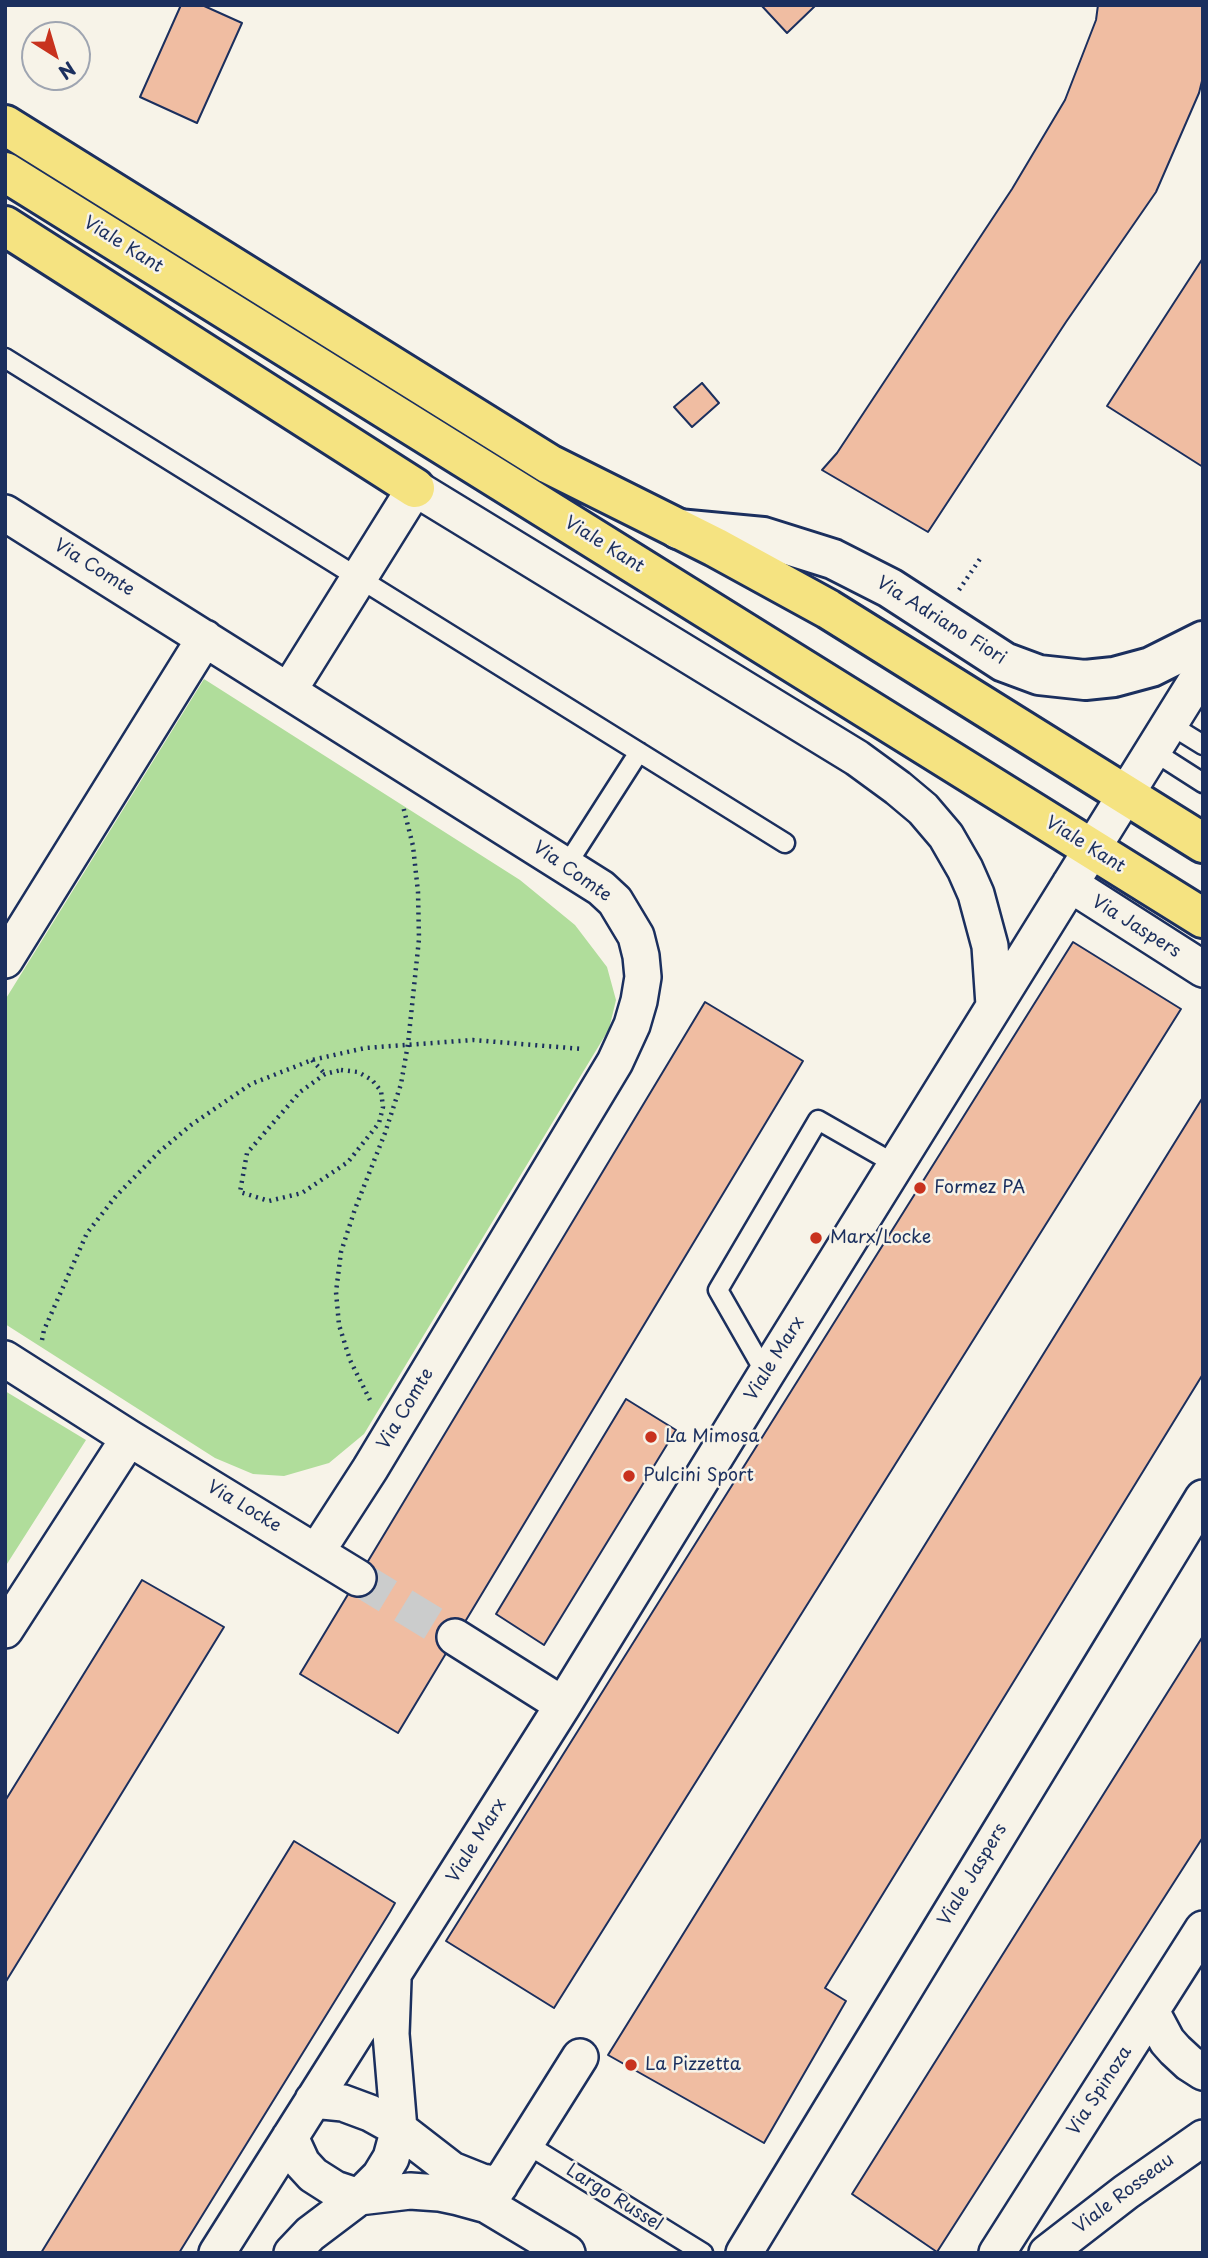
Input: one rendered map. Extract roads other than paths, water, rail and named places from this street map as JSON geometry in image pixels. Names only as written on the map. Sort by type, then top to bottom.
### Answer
[{"type":"main road","points":[[5,125],[538,458],[753,567],[828,609],[1203,843]]},
{"type":"main road","name":"Viale Kant","points":[[5,172],[1203,918]]},
{"type":"main road","points":[[5,226],[415,488]]},
{"type":"street","points":[[289,690],[415,488],[857,758],[923,809],[946,836],[976,894],[990,946],[995,1005]]},
{"type":"street","name":"Via Comte","points":[[5,513],[601,888],[615,901],[636,936],[643,977],[636,1013],[621,1049],[388,1438],[317,1551]]},
{"type":"street","name":"Via Adriano Fiori","points":[[678,529],[763,537],[833,559],[890,588],[1004,662],[1039,675],[1085,680],[1114,677],[1151,667],[1203,641]]},
{"type":"street","points":[[5,960],[205,638]]},
{"type":"street","points":[[1125,795],[1203,670]]},
{"type":"street","name":"Viale Marx","points":[[217,2253],[564,1705],[895,1164],[1125,795]]},
{"type":"street","name":"Via Jaspers","points":[[1070,884],[1203,969]]},
{"type":"street","name":"Via Locke","points":[[19,1368],[358,1578]]},
{"type":"street","points":[[5,1630],[129,1438]]},
{"type":"street","name":"Viale Jaspers","points":[[744,2253],[1203,1498]]},
{"type":"street","points":[[456,1637],[564,1705]]},
{"type":"street","name":"Via Spinoza","points":[[997,2253],[1203,1929]]},
{"type":"street","points":[[292,2253],[321,2225],[359,2197],[386,2168],[394,2150],[399,2129],[391,2034],[393,1976]]},
{"type":"street","points":[[1151,2011],[1167,2041],[1189,2063],[1203,2072]]},
{"type":"street","points":[[493,2195],[580,2057]]},
{"type":"street","points":[[313,2100],[357,2107],[399,2129],[452,2170],[482,2182],[493,2195],[567,2253]]},
{"type":"street","points":[[290,2137],[302,2163],[313,2175],[335,2189],[359,2197],[401,2192],[493,2195]]},
{"type":"street","name":"Viale Rosseau","points":[[1047,2253],[1126,2192],[1203,2138]]},
{"type":"lane","points":[[5,358],[785,843]]},
{"type":"lane","points":[[1161,738],[1203,745]]},
{"type":"lane","points":[[1161,738],[1203,783]]},
{"type":"lane","points":[[566,866],[639,752]]},
{"type":"lane","points":[[766,1374],[718,1290],[818,1120],[895,1164]]},
{"type":"lane","name":"Largo Russel","points":[[525,2143],[703,2253]]},
{"type":"tunnel","points":[[358,1578],[455,1637]]},
{"type":"place","name":"Formez PA","points":[[920,1188]]},
{"type":"place","name":"Marx/Locke","points":[[816,1238]]},
{"type":"place","name":"La Mimosa","points":[[651,1437]]},
{"type":"place","name":"Pulcini Sport","points":[[629,1476]]},
{"type":"place","name":"La Pizzetta","points":[[631,2065]]}]
